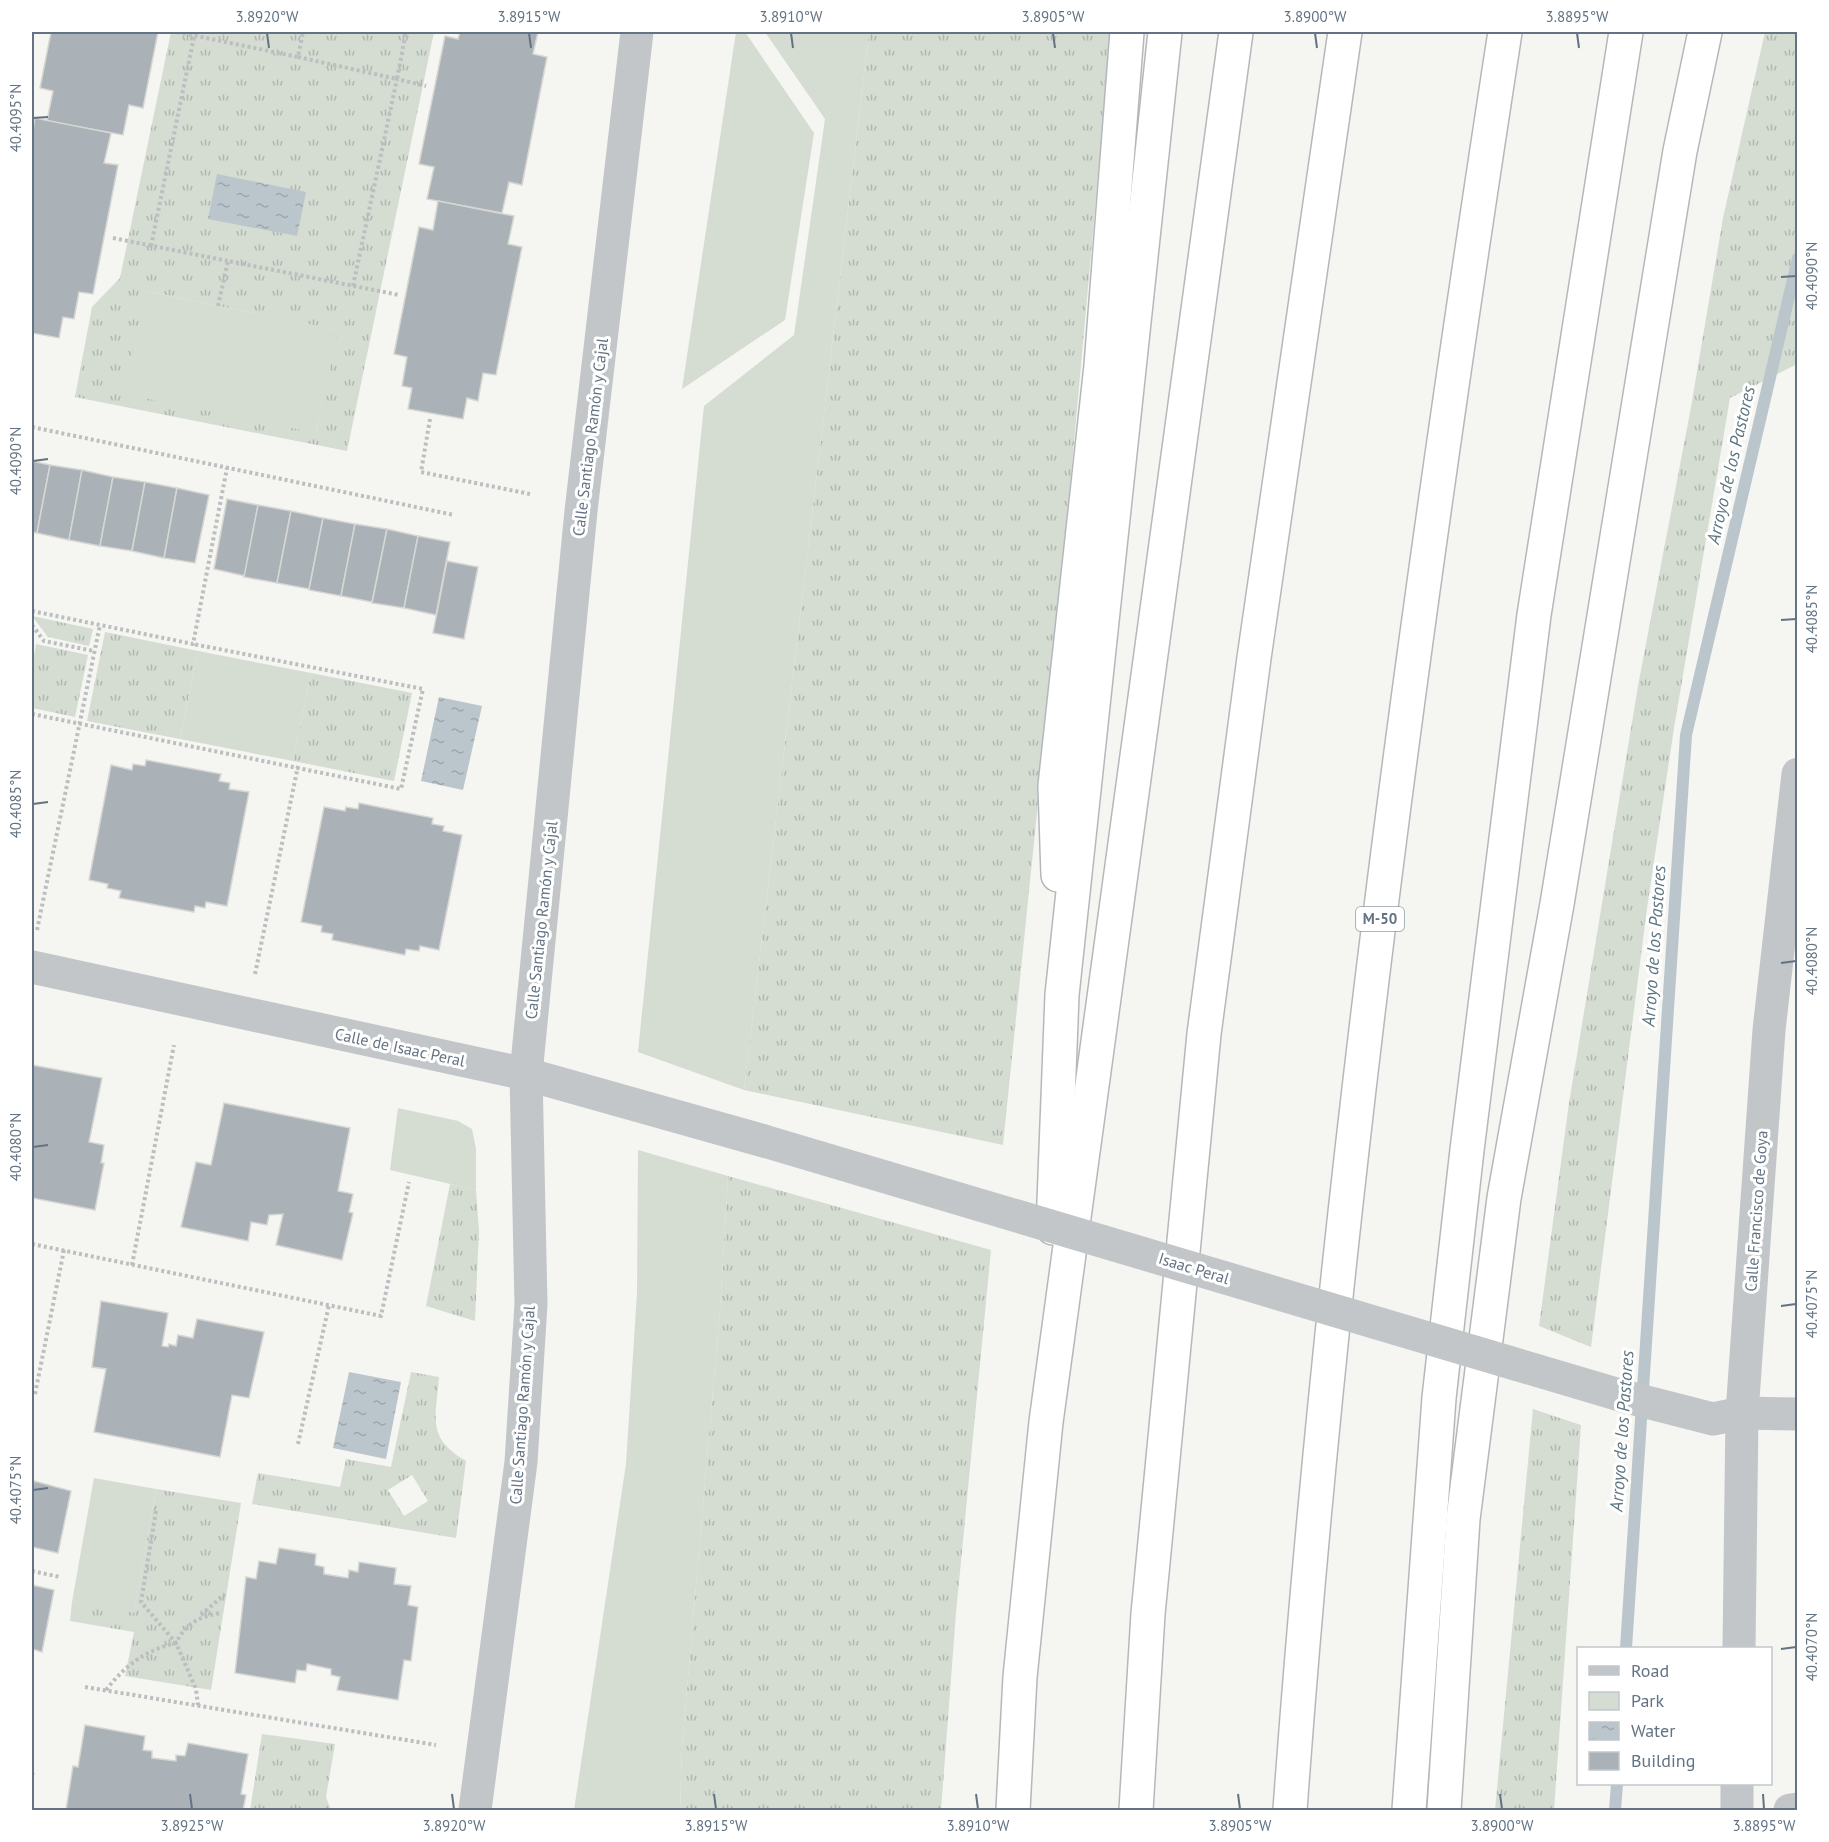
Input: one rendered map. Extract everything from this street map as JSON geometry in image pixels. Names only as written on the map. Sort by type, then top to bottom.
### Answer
[{"type":"highway","points":[[1062,995],[1055,786],[1101,366],[1127,32]]},
{"type":"highway","points":[[1046,1422],[1062,995],[1165,32]]},
{"type":"highway","points":[[1013,1810],[1020,1677],[1046,1422],[1236,32]]},
{"type":"highway","points":[[1136,1810],[1148,1614],[1204,1034],[1254,658],[1345,32]]},
{"type":"highway","name":"M-50","points":[[1290,1810],[1302,1647],[1361,1057],[1475,225],[1505,32]]},
{"type":"highway","points":[[1409,1810],[1439,1398],[1467,1150],[1534,615],[1626,32]]},
{"type":"highway","points":[[1444,1810],[1463,1519],[1504,1198],[1557,904],[1680,151],[1705,32]]},
{"type":"street","name":"Calle Santiago Ramón y Cajal","points":[[475,1810],[521,1462],[531,1304],[526,1074],[581,511],[637,32]]},
{"type":"street","name":"Calle Francisco de Goya","points":[[1739,1647],[1742,1413],[1783,1031],[1797,774]]},
{"type":"street","name":"Calle de Isaac Peral","points":[[32,967],[526,1074],[764,1141]]},
{"type":"street","name":"Isaac Peral","points":[[764,1141],[1623,1396],[1713,1419],[1742,1413],[1797,1414]]},
{"type":"street","points":[[1737,1785],[1737,1810]]},
{"type":"street","points":[[1790,1810],[1797,1809]]},
{"type":"path","points":[[177,32],[195,33],[426,86]]},
{"type":"path","points":[[298,57],[303,32]]},
{"type":"path","points":[[353,286],[406,32]]},
{"type":"path","points":[[152,246],[195,33]]},
{"type":"path","points":[[113,238],[399,295]]},
{"type":"path","points":[[218,306],[228,261]]},
{"type":"path","points":[[430,418],[421,472],[530,494]]},
{"type":"path","points":[[32,428],[454,515]]},
{"type":"path","points":[[193,644],[227,468]]},
{"type":"path","points":[[32,611],[423,689],[402,789],[298,766],[32,714]]},
{"type":"path","points":[[32,625],[44,641],[94,651]]},
{"type":"path","points":[[37,930],[100,625]]},
{"type":"path","points":[[255,974],[298,766]]},
{"type":"path","points":[[132,1264],[174,1046]]},
{"type":"path","points":[[32,1244],[381,1316],[409,1182]]},
{"type":"path","points":[[35,1394],[64,1250]]},
{"type":"path","points":[[298,1444],[329,1305]]},
{"type":"path","points":[[156,1511],[141,1602],[176,1643],[196,1689],[198,1705]]},
{"type":"path","points":[[32,1571],[60,1577]]},
{"type":"path","points":[[106,1690],[120,1672],[137,1658],[158,1647],[176,1643],[182,1632],[225,1594]]},
{"type":"path","points":[[198,1617],[220,1612]]},
{"type":"path","points":[[86,1687],[436,1745]]},
{"type":"green space","points":[[171,32],[434,32],[347,451],[75,397],[92,307],[120,278]],"holes":[[[145,291],[337,330],[316,433]]]},
{"type":"green space","points":[[736,32],[745,32],[814,133],[785,320],[682,389]]},
{"type":"green space","points":[[765,32],[869,32],[744,1090],[638,1052],[704,406],[794,335],[825,119]]},
{"type":"green space","points":[[869,32],[1111,32],[1067,520],[1003,1145],[744,1090]]},
{"type":"green space","points":[[1765,32],[1797,32],[1797,364],[1730,398],[1674,728],[1647,908],[1591,1347],[1539,1326],[1569,1103],[1638,686],[1691,407],[1723,218]]},
{"type":"green space","points":[[145,291],[338,330],[316,433],[124,394]]},
{"type":"green space","points":[[32,616],[93,629],[89,646],[48,637]]},
{"type":"green space","points":[[105,632],[198,651],[180,739],[87,721]]},
{"type":"green space","points":[[36,644],[88,655],[75,717],[32,708],[32,668]]},
{"type":"green space","points":[[198,651],[311,673],[293,761],[180,739]]},
{"type":"green space","points":[[311,673],[412,693],[394,781],[293,761]]},
{"type":"green space","points":[[398,1108],[458,1121],[472,1129],[476,1149],[476,1190],[390,1170]]},
{"type":"green space","points":[[638,1150],[728,1176],[720,1309],[682,1747],[680,1810],[574,1810],[626,1464],[637,1293]]},
{"type":"green space","points":[[728,1176],[991,1250],[956,1613],[941,1810],[680,1810],[682,1747],[720,1309]]},
{"type":"green space","points":[[450,1184],[476,1190],[479,1231],[475,1321],[426,1306]]},
{"type":"green space","points":[[411,1372],[439,1377],[436,1426],[444,1444],[466,1461],[456,1538],[252,1504],[258,1473],[340,1487],[346,1459],[391,1467]],"holes":[[[412,1475],[428,1501],[404,1516],[388,1490]]]},
{"type":"green space","points":[[1533,1409],[1581,1425],[1554,1810],[1495,1810]]},
{"type":"green space","points":[[94,1478],[156,1489],[134,1613],[72,1602]]},
{"type":"green space","points":[[156,1489],[241,1503],[211,1690],[125,1676],[134,1632],[70,1621],[72,1602],[134,1612]]},
{"type":"green space","points":[[262,1734],[335,1744],[326,1797],[331,1810],[250,1810]]},
{"type":"water","points":[[217,174],[306,192],[297,236],[208,219]]},
{"type":"water","points":[[439,697],[482,706],[463,790],[421,781]]},
{"type":"water","points":[[349,1372],[401,1382],[386,1459],[333,1448]]},
{"type":"building","points":[[51,32],[158,32],[143,108],[129,105],[123,135],[47,121],[53,91],[40,88]]},
{"type":"building","points":[[460,32],[538,32],[533,54],[547,57],[522,185],[509,182],[502,213],[427,199],[434,167],[419,164],[445,36],[458,39]]},
{"type":"building","points":[[35,118],[111,133],[104,163],[118,165],[93,294],[79,292],[74,319],[63,317],[59,338],[32,333],[32,135]]},
{"type":"building","points":[[438,201],[514,216],[508,244],[522,247],[496,375],[483,373],[478,401],[467,398],[463,419],[408,409],[412,388],[402,386],[407,357],[394,354],[419,227],[433,230]]},
{"type":"building","points":[[32,461],[50,465],[37,533],[32,532]]},
{"type":"building","points":[[50,465],[82,470],[69,540],[37,533]]},
{"type":"building","points":[[82,470],[113,477],[100,546],[69,540]]},
{"type":"building","points":[[113,477],[145,482],[132,551],[100,546]]},
{"type":"building","points":[[145,482],[177,488],[164,558],[132,551]]},
{"type":"building","points":[[177,488],[209,495],[195,563],[164,558]]},
{"type":"building","points":[[227,499],[258,505],[245,576],[214,569]]},
{"type":"building","points":[[258,505],[291,511],[277,583],[244,577]]},
{"type":"building","points":[[291,511],[323,518],[309,589],[277,583]]},
{"type":"building","points":[[323,518],[355,524],[341,596],[309,590]]},
{"type":"building","points":[[355,524],[387,529],[372,602],[341,596]]},
{"type":"building","points":[[387,529],[418,536],[404,608],[372,603]]},
{"type":"building","points":[[418,536],[450,542],[436,615],[404,608]]},
{"type":"building","points":[[447,561],[478,567],[464,639],[433,633]]},
{"type":"building","points":[[146,760],[221,774],[219,781],[230,783],[229,789],[249,792],[227,906],[206,902],[205,908],[195,906],[194,912],[119,898],[121,891],[107,888],[108,884],[89,880],[111,765],[132,770],[133,764],[145,766]]},
{"type":"building","points":[[359,803],[433,818],[432,824],[444,826],[443,831],[462,835],[439,950],[420,946],[419,951],[406,949],[405,955],[332,940],[333,934],[321,932],[322,926],[301,922],[324,807],[345,811],[346,807],[358,809]]},
{"type":"building","points":[[32,1065],[102,1078],[89,1142],[104,1145],[101,1163],[104,1163],[95,1210],[32,1198]]},
{"type":"building","points":[[224,1103],[350,1128],[338,1191],[353,1194],[349,1212],[353,1213],[342,1260],[276,1245],[283,1214],[269,1215],[267,1225],[251,1222],[248,1241],[181,1227],[196,1162],[211,1165]]},
{"type":"building","points":[[101,1301],[168,1313],[162,1346],[168,1347],[169,1344],[176,1346],[178,1335],[193,1338],[197,1319],[264,1332],[249,1398],[232,1395],[220,1457],[94,1432],[106,1369],[92,1367]]},
{"type":"building","points":[[34,1481],[71,1491],[58,1553],[32,1547]]},
{"type":"building","points":[[279,1548],[316,1554],[315,1565],[324,1567],[324,1574],[348,1578],[349,1570],[358,1572],[359,1562],[396,1568],[394,1584],[411,1586],[408,1605],[418,1607],[411,1661],[404,1660],[398,1700],[337,1690],[340,1677],[331,1675],[331,1669],[307,1664],[306,1671],[297,1670],[295,1683],[235,1673],[246,1577],[256,1579],[259,1561],[276,1564]]},
{"type":"building","points":[[32,1585],[54,1590],[42,1652],[32,1649]]},
{"type":"building","points":[[85,1725],[145,1736],[143,1750],[152,1751],[152,1758],[176,1761],[176,1755],[185,1756],[188,1743],[248,1754],[241,1794],[246,1795],[243,1810],[66,1810],[73,1766],[78,1767]]},
{"type":"waterway","name":"Arroyo de los Pastores","points":[[1626,1647],[1686,735],[1798,258]]},
{"type":"waterway","name":"Arroyo de los Pastores","points":[[1615,1810],[1617,1785]]}]
